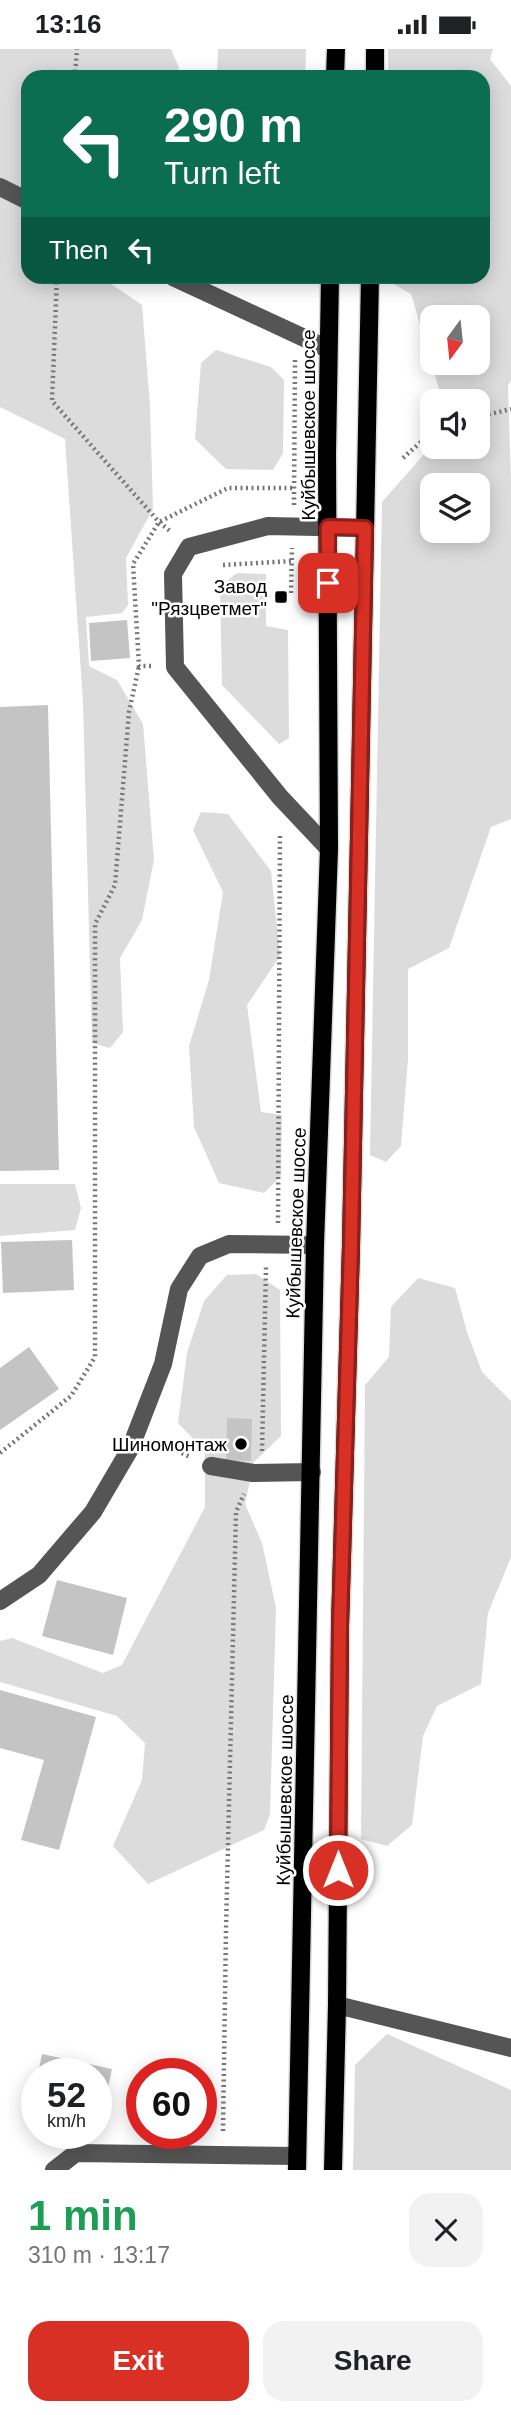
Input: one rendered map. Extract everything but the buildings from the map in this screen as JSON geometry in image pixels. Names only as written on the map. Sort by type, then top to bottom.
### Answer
[{"type":"main road","points":[[335,70],[336,49]]},
{"type":"main road","points":[[375,49],[375,70]]},
{"type":"main road","name":"Куйбышевское шоссе","points":[[297,2163],[315,1245],[329,849],[330,284]]},
{"type":"main road","points":[[333,2170],[340,1626],[351,1232],[370,284]]},
{"type":"lane","points":[[0,187],[21,198]]},
{"type":"lane","points":[[188,284],[328,349]]},
{"type":"lane","points":[[329,849],[280,797],[175,667],[173,574],[189,547],[268,526],[365,528]]},
{"type":"lane","points":[[0,1601],[39,1575],[93,1512],[130,1449],[163,1364],[179,1289],[200,1256],[229,1244],[315,1245]]},
{"type":"lane","points":[[211,1466],[253,1473],[312,1472]]},
{"type":"lane","points":[[337,2005],[511,2049]]},
{"type":"lane","points":[[54,2170],[76,2153],[144,2162],[223,2154],[297,2163]]},
{"type":"path","points":[[76,70],[78,49]]},
{"type":"path","points":[[57,284],[52,401],[159,522]]},
{"type":"path","points":[[291,593],[295,334]]},
{"type":"path","points":[[490,414],[511,409]]},
{"type":"path","points":[[403,458],[420,443]]},
{"type":"path","points":[[0,1453],[71,1397],[95,1357],[95,923],[115,885],[129,712],[139,666]]},
{"type":"path","points":[[223,2154],[236,1512],[262,1459],[272,1245],[280,797]]},
{"type":"path","points":[[137,1433],[211,1466]]},
{"type":"shaded area","points":[[0,49],[171,49],[178,70],[21,70],[21,284],[111,284],[142,305],[150,406],[153,509],[126,558],[128,605],[122,613],[86,617],[89,666],[117,680],[143,724],[154,860],[142,920],[120,958],[123,1032],[110,1048],[92,1043],[83,702],[65,439],[0,407]]},
{"type":"shaded area","points":[[218,49],[306,49],[305,70],[217,70]]},
{"type":"shaded area","points":[[388,49],[493,49],[490,59],[511,86],[511,381],[508,385],[511,482],[511,819],[491,827],[449,948],[408,969],[408,1059],[401,1146],[386,1162],[370,1155],[382,502],[420,459],[490,459],[490,389],[439,389],[435,375],[490,375],[490,305],[420,305],[420,325],[411,294],[394,284],[490,284],[490,70],[388,70]]},
{"type":"shaded area","points":[[216,350],[271,367],[284,380],[283,453],[273,470],[226,469],[195,439],[201,363]]},
{"type":"shaded area","points":[[237,573],[266,574],[266,626],[288,630],[289,738],[279,744],[222,685],[220,586]]},
{"type":"shaded area","points":[[201,812],[228,814],[271,871],[280,956],[247,1005],[261,1112],[282,1115],[281,1176],[264,1193],[219,1183],[194,1127],[189,1046],[209,980],[223,892],[193,830]]},
{"type":"shaded area","points":[[0,1184],[75,1184],[81,1208],[75,1230],[0,1236]]},
{"type":"shaded area","points":[[256,1274],[280,1290],[281,1436],[254,1462],[245,1504],[262,1543],[276,1608],[270,1814],[264,1830],[148,1884],[113,1846],[142,1780],[145,1743],[117,1716],[0,1682],[0,1641],[12,1638],[103,1673],[122,1665],[205,1507],[205,1451],[178,1423],[187,1353],[204,1301],[227,1275]]},
{"type":"shaded area","points":[[418,1278],[455,1288],[482,1372],[511,1401],[511,1557],[488,1613],[481,1684],[437,1706],[423,1736],[412,1825],[387,1846],[361,1839],[365,1385],[389,1357],[391,1307]]},
{"type":"shaded area","points":[[387,2034],[511,2090],[511,2170],[353,2170],[355,2065]]},
{"type":"place","name":"Завод \"Рязцветмет\"","points":[[281,597]]},
{"type":"place","name":"Шиномонтаж","points":[[241,1444]]},
{"type":"route","points":[[328,583],[328,527],[365,528],[351,1246],[340,1626],[338,1870]]}]
